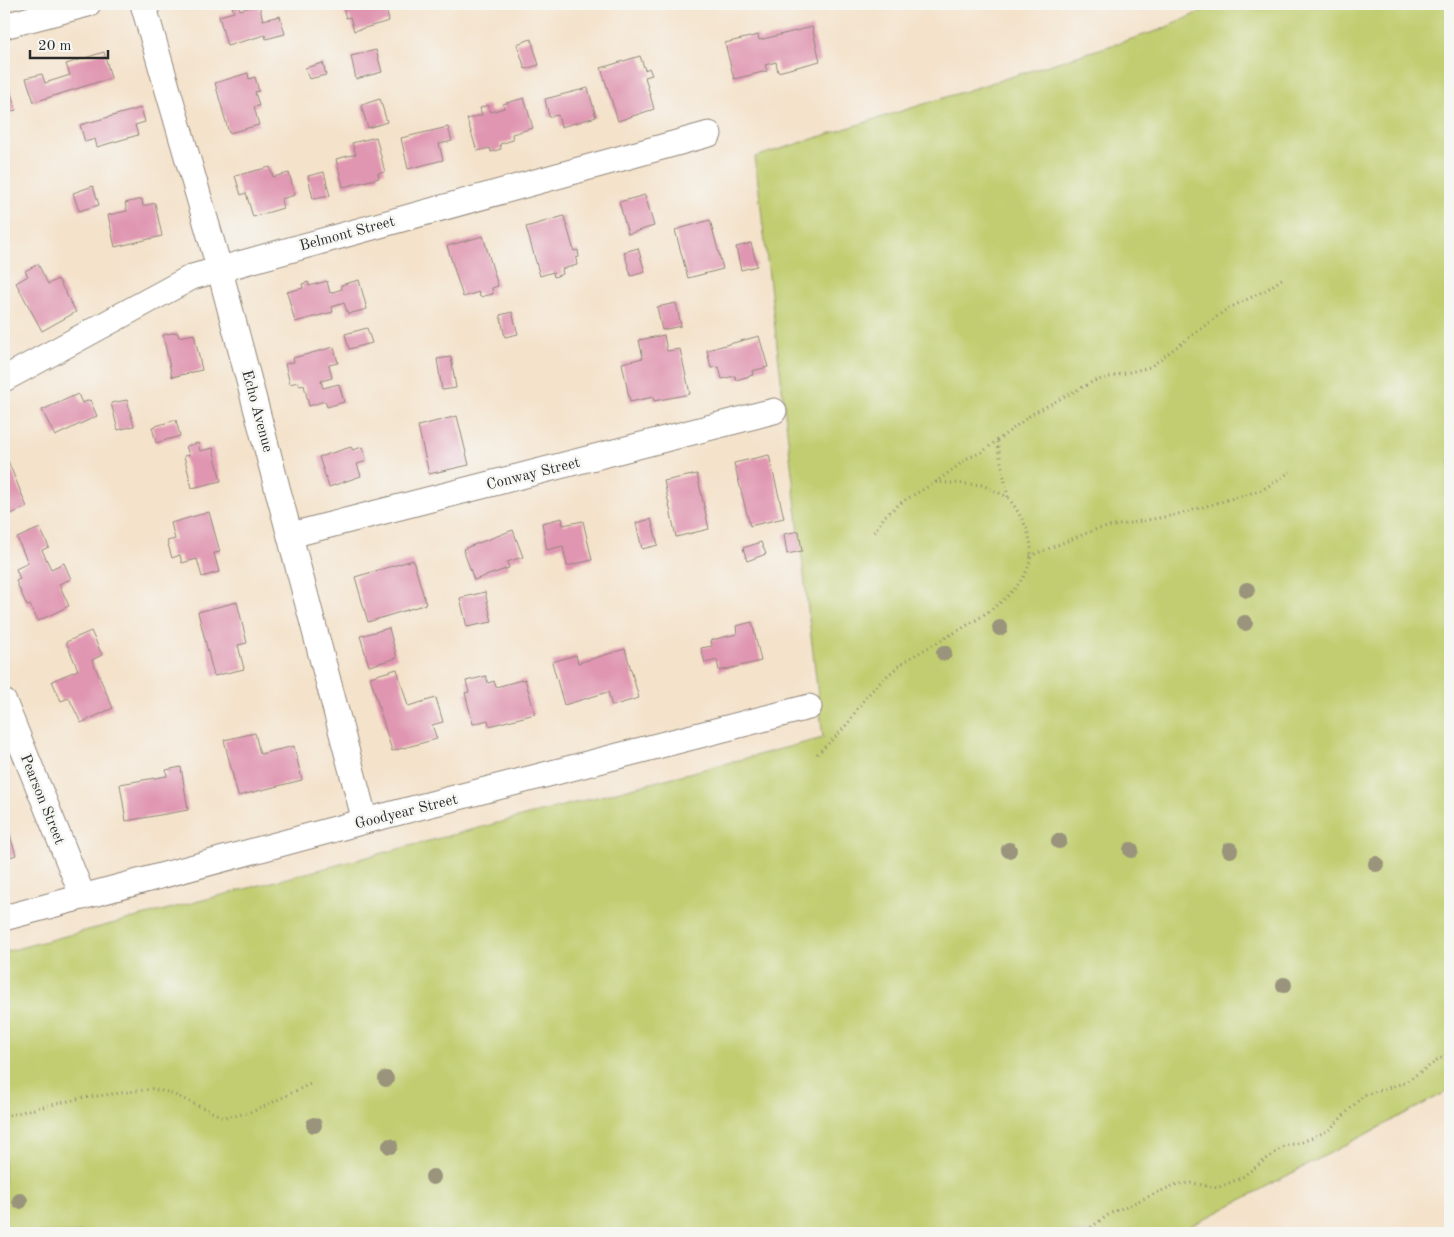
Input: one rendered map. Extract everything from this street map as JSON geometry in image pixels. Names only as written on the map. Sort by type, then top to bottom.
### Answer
[{"type":"street","points":[[4,26],[88,4]]},
{"type":"street","name":"Echo Avenue","points":[[143,4],[219,268],[365,821]]},
{"type":"street","name":"Belmont Street","points":[[4,379],[192,277],[709,134]]},
{"type":"street","name":"Conway Street","points":[[291,535],[774,411]]},
{"type":"street","name":"Pearson Street","points":[[4,702],[83,897]]},
{"type":"street","name":"Goodyear Street","points":[[4,918],[365,821],[810,707]]},
{"type":"path","points":[[874,532],[885,516],[902,501],[936,482],[997,442],[1032,414],[1082,387],[1150,367],[1227,309],[1268,289],[1283,278]]},
{"type":"path","points":[[817,754],[848,723],[860,706],[887,676],[920,652],[970,622],[1010,594],[1028,570],[1030,556],[1026,527],[1008,497],[997,442]]},
{"type":"path","points":[[1030,556],[1097,529],[1174,515],[1262,490],[1290,472]]},
{"type":"path","points":[[936,482],[982,485],[1008,497]]},
{"type":"path","points":[[1083,1233],[1112,1213],[1177,1184],[1193,1183],[1217,1188],[1241,1178],[1284,1146],[1302,1142],[1329,1130],[1364,1095],[1404,1082],[1450,1052]]},
{"type":"path","points":[[4,1116],[81,1098],[152,1089],[176,1096],[223,1117],[235,1116],[257,1110],[310,1084]]},
{"type":"green space","points":[[1217,4],[1450,4],[1450,1090],[1178,1233],[4,1233],[4,952],[823,738],[755,157],[1160,30]]},
{"type":"building","points":[[342,4],[385,4],[389,21],[354,31],[350,17],[346,18]]},
{"type":"building","points":[[239,5],[240,10],[259,5],[263,20],[280,16],[285,34],[266,39],[265,35],[227,46],[219,16],[234,12],[232,7]]},
{"type":"building","points":[[812,27],[820,61],[778,72],[776,62],[765,65],[767,71],[734,79],[725,43],[758,35],[759,40]]},
{"type":"building","points":[[531,39],[539,65],[525,69],[517,44]]},
{"type":"building","points":[[376,50],[382,72],[356,79],[351,56]]},
{"type":"building","points":[[104,52],[111,78],[34,102],[26,78],[42,74],[45,83],[70,75],[66,64]]},
{"type":"building","points":[[640,56],[645,70],[649,68],[652,75],[645,77],[654,109],[618,121],[601,68]]},
{"type":"building","points":[[323,63],[326,75],[309,79],[305,68]]},
{"type":"building","points":[[248,73],[249,79],[255,77],[259,91],[255,92],[259,106],[254,107],[259,125],[229,133],[215,83]]},
{"type":"building","points":[[7,81],[16,110],[4,114],[4,82]]},
{"type":"building","points":[[588,88],[596,117],[561,127],[558,115],[549,117],[545,99]]},
{"type":"building","points":[[524,98],[533,128],[512,134],[513,140],[500,144],[501,149],[491,152],[490,148],[477,151],[467,119],[482,115],[480,108],[488,105],[491,112],[504,108],[503,104]]},
{"type":"building","points":[[380,99],[387,122],[368,128],[361,105]]},
{"type":"building","points":[[141,108],[145,122],[135,125],[138,135],[97,147],[95,139],[85,142],[80,125]]},
{"type":"building","points":[[448,127],[452,141],[439,144],[443,160],[408,169],[401,138]]},
{"type":"building","points":[[376,137],[385,172],[378,173],[379,178],[343,187],[336,159],[356,154],[352,143]]},
{"type":"building","points":[[270,167],[273,177],[289,173],[295,195],[281,199],[283,208],[253,217],[246,193],[241,195],[235,176]]},
{"type":"building","points":[[324,172],[330,196],[313,199],[308,176]]},
{"type":"building","points":[[93,186],[99,205],[79,211],[73,193]]},
{"type":"building","points":[[645,195],[654,226],[628,234],[619,202]]},
{"type":"building","points":[[142,199],[143,206],[155,203],[162,236],[115,247],[108,215],[127,211],[125,203]]},
{"type":"building","points":[[564,216],[574,251],[578,250],[577,265],[562,269],[563,274],[554,277],[553,272],[540,276],[526,227]]},
{"type":"building","points":[[710,220],[723,269],[688,278],[675,230]]},
{"type":"building","points":[[483,236],[498,286],[492,288],[493,294],[480,297],[479,292],[463,297],[447,246]]},
{"type":"building","points":[[751,243],[757,266],[741,270],[736,247]]},
{"type":"building","points":[[638,248],[645,272],[631,276],[624,252]]},
{"type":"building","points":[[38,264],[48,284],[58,279],[76,312],[42,331],[16,283],[28,276],[25,271]]},
{"type":"building","points":[[359,280],[367,309],[348,314],[344,303],[332,307],[333,312],[295,322],[287,292],[303,288],[302,284],[308,282],[309,286],[327,281],[330,293],[342,289],[341,285]]},
{"type":"building","points":[[676,303],[681,326],[662,330],[657,307]]},
{"type":"building","points":[[512,312],[518,334],[505,337],[500,315]]},
{"type":"building","points":[[367,328],[372,343],[349,349],[345,334]]},
{"type":"building","points":[[177,332],[179,337],[194,334],[202,370],[172,377],[163,335]]},
{"type":"building","points":[[664,335],[667,351],[680,349],[690,394],[654,401],[653,397],[630,402],[622,363],[643,358],[639,340]]},
{"type":"building","points":[[759,336],[768,367],[752,371],[753,375],[736,380],[735,376],[722,379],[719,367],[711,368],[707,350]]},
{"type":"building","points":[[334,347],[338,363],[329,365],[332,378],[321,381],[323,388],[339,384],[344,402],[327,407],[325,401],[309,406],[304,385],[300,386],[298,382],[290,384],[285,364],[294,362],[293,358]]},
{"type":"building","points":[[451,357],[456,388],[442,390],[437,359]]},
{"type":"building","points":[[78,394],[82,403],[90,400],[97,416],[55,436],[42,410]]},
{"type":"building","points":[[127,400],[134,426],[118,430],[111,403]]},
{"type":"building","points":[[457,416],[469,465],[429,474],[418,426]]},
{"type":"building","points":[[176,420],[180,436],[156,443],[152,427]]},
{"type":"building","points":[[198,443],[200,451],[213,448],[221,481],[192,488],[184,456],[189,455],[186,446]]},
{"type":"building","points":[[351,447],[353,450],[362,447],[367,461],[357,464],[361,476],[329,487],[319,457]]},
{"type":"building","points":[[769,455],[784,518],[750,526],[734,463]]},
{"type":"building","points":[[8,461],[27,507],[4,517],[4,463]]},
{"type":"building","points":[[697,474],[709,529],[676,537],[664,481]]},
{"type":"building","points":[[209,512],[220,552],[214,553],[219,572],[202,577],[197,559],[182,563],[180,555],[172,558],[167,541],[175,539],[171,523]]},
{"type":"building","points":[[562,518],[563,525],[583,521],[592,560],[567,566],[563,546],[547,550],[542,523]]},
{"type":"building","points":[[651,519],[658,545],[642,549],[636,523]]},
{"type":"building","points":[[40,528],[49,547],[42,550],[51,569],[64,563],[71,579],[59,584],[69,606],[38,621],[30,605],[27,606],[16,581],[20,579],[16,569],[28,563],[17,538]]},
{"type":"building","points":[[513,530],[523,557],[507,562],[509,568],[474,580],[463,549]]},
{"type":"building","points":[[799,531],[802,551],[787,554],[784,534]]},
{"type":"building","points":[[761,542],[766,554],[747,561],[743,548]]},
{"type":"building","points":[[413,560],[426,604],[368,622],[355,577]]},
{"type":"building","points":[[485,592],[492,622],[467,627],[460,598]]},
{"type":"building","points":[[237,602],[247,643],[238,645],[244,669],[214,676],[198,612]]},
{"type":"building","points":[[752,622],[761,661],[719,671],[717,660],[705,663],[701,648],[712,646],[711,640],[737,634],[736,626]]},
{"type":"building","points":[[389,628],[397,658],[369,666],[360,636]]},
{"type":"building","points":[[91,631],[102,655],[92,660],[113,708],[81,723],[69,698],[61,701],[52,681],[78,670],[66,642]]},
{"type":"building","points":[[625,649],[639,698],[612,706],[608,692],[564,705],[552,662],[576,655],[578,663]]},
{"type":"building","points":[[397,669],[408,706],[436,698],[443,722],[432,725],[437,739],[392,751],[370,677]]},
{"type":"building","points":[[486,676],[488,683],[494,681],[496,687],[525,679],[535,714],[489,726],[488,720],[473,724],[465,693],[469,692],[466,681]]},
{"type":"building","points":[[255,733],[260,754],[294,746],[302,780],[238,796],[224,740]]},
{"type":"building","points":[[181,767],[188,810],[126,821],[120,784],[167,776],[166,770]]},
{"type":"building","points":[[6,822],[16,855],[4,859],[4,823]]}]
